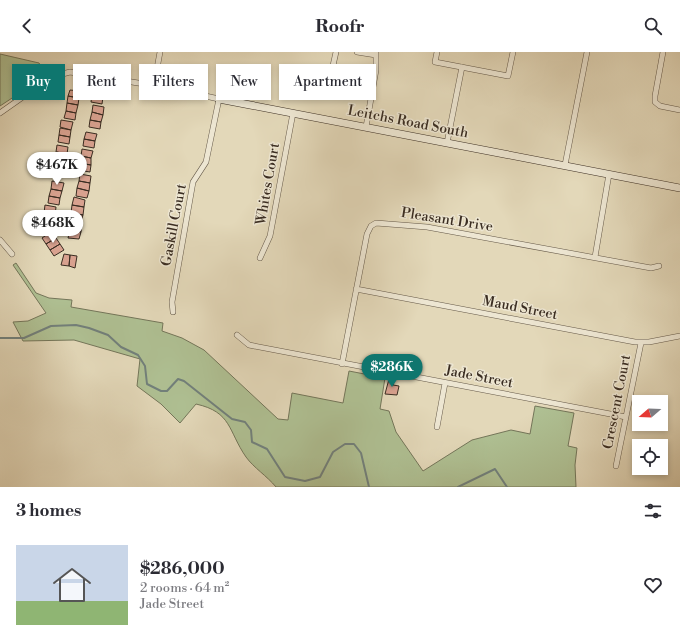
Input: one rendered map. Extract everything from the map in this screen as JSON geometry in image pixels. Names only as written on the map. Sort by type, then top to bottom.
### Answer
[{"type":"street","points":[[158,64],[160,52]]},
{"type":"street","points":[[333,64],[336,52]]},
{"type":"street","points":[[357,52],[376,54],[376,70],[366,127]]},
{"type":"street","points":[[437,52],[435,62],[508,76],[513,52]]},
{"type":"street","points":[[565,166],[587,52]]},
{"type":"street","points":[[663,52],[654,96],[655,102],[660,106],[680,110]]},
{"type":"street","points":[[447,143],[462,67]]},
{"type":"street","name":"Leitchs Road South","points":[[0,113],[47,80],[54,76],[70,72],[139,83]]},
{"type":"street","name":"Leitchs Road South","points":[[219,100],[680,188]]},
{"type":"street","name":"Gaskill Court","points":[[173,312],[172,302],[193,182],[206,162],[219,100]]},
{"type":"street","name":"Whites Court","points":[[260,258],[270,236],[293,113]]},
{"type":"street","points":[[595,258],[609,174]]},
{"type":"street","name":"Pleasant Drive","points":[[342,364],[367,234],[371,226],[376,223],[427,227],[651,268],[659,266]]},
{"type":"street","points":[[0,240],[12,254]]},
{"type":"street","name":"Maud Street","points":[[356,289],[641,343],[680,336]]},
{"type":"street","name":"Jade Street","points":[[237,334],[248,345],[626,417]]},
{"type":"street","name":"Crescent Court","points":[[616,466],[641,343]]},
{"type":"street","points":[[437,427],[445,383]]},
{"type":"green space","points":[[0,54],[39,63],[40,64],[12,64],[12,98],[0,106]]},
{"type":"green space","points":[[16,263],[36,293],[49,298],[72,300],[71,307],[163,323],[162,331],[182,338],[204,350],[278,419],[288,420],[292,393],[343,403],[349,371],[385,378],[380,409],[389,411],[396,432],[423,471],[472,440],[511,430],[530,434],[535,406],[574,413],[568,446],[577,448],[575,465],[576,487],[276,487],[246,457],[223,417],[208,408],[196,404],[180,423],[161,404],[137,386],[140,359],[74,340],[23,341],[13,322],[28,321],[46,313],[13,265]]},
{"type":"building","points":[[70,90],[73,90],[73,97],[68,96]]},
{"type":"building","points":[[68,96],[73,97],[73,100],[79,100],[78,105],[67,103]]},
{"type":"building","points":[[91,100],[103,100],[102,104],[91,102]]},
{"type":"building","points":[[67,103],[78,105],[76,113],[66,111]]},
{"type":"building","points":[[93,105],[104,107],[103,115],[92,112]]},
{"type":"building","points":[[66,111],[76,113],[75,120],[64,118]]},
{"type":"building","points":[[92,112],[103,115],[101,122],[90,120]]},
{"type":"building","points":[[61,120],[73,122],[71,130],[60,127]]},
{"type":"building","points":[[90,120],[101,122],[100,129],[89,127]]},
{"type":"building","points":[[60,128],[71,130],[70,137],[59,135]]},
{"type":"building","points":[[86,132],[97,134],[95,141],[84,139]]},
{"type":"building","points":[[59,135],[70,137],[69,144],[58,142]]},
{"type":"building","points":[[84,139],[95,141],[94,148],[83,146]]},
{"type":"building","points":[[57,145],[68,147],[67,154],[56,152]]},
{"type":"building","points":[[82,149],[93,151],[91,158],[81,156]]},
{"type":"building","points":[[57,152],[67,154],[66,162],[55,160]]},
{"type":"building","points":[[81,156],[91,158],[91,165],[79,163]]},
{"type":"building","points":[[55,160],[66,162],[65,169],[54,167]]},
{"type":"building","points":[[79,163],[91,165],[90,172],[78,170]]},
{"type":"building","points":[[80,174],[91,176],[90,183],[79,181]]},
{"type":"building","points":[[52,181],[64,183],[62,191],[51,189]]},
{"type":"building","points":[[79,181],[90,183],[89,191],[77,188]]},
{"type":"building","points":[[77,188],[89,191],[87,198],[76,196]]},
{"type":"building","points":[[51,189],[62,191],[60,198],[49,196]]},
{"type":"building","points":[[49,196],[60,198],[59,205],[48,203]]},
{"type":"building","points":[[74,197],[85,200],[84,207],[72,205]]},
{"type":"building","points":[[45,205],[56,207],[55,216],[44,213]]},
{"type":"building","points":[[72,205],[84,207],[83,215],[71,213]]},
{"type":"building","points":[[44,213],[55,216],[53,222],[43,220]]},
{"type":"building","points":[[71,213],[83,215],[81,222],[70,220]]},
{"type":"building","points":[[43,220],[53,222],[52,229],[41,228]]},
{"type":"building","points":[[71,223],[82,225],[81,232],[70,230]]},
{"type":"building","points":[[70,230],[81,232],[79,239],[68,238]]},
{"type":"building","points":[[51,232],[56,238],[46,244],[42,238]]},
{"type":"building","points":[[56,238],[60,244],[50,250],[46,244]]},
{"type":"building","points":[[60,244],[64,250],[54,256],[50,250]]},
{"type":"building","points":[[64,254],[70,255],[69,266],[61,265]]},
{"type":"building","points":[[70,255],[77,256],[75,268],[69,266]]},
{"type":"building","points":[[389,379],[394,379],[393,385],[399,386],[397,395],[385,394]]},
{"type":"waterway","points":[[0,338],[24,338],[51,326],[76,325],[108,335],[121,347],[138,355],[145,366],[147,384],[161,391],[167,391],[178,379],[184,381],[232,419],[245,422],[251,430],[252,442],[267,449],[285,477],[305,481],[320,477],[333,452],[345,444],[354,444],[361,453],[369,487]]},
{"type":"waterway","points":[[458,487],[495,469],[507,487]]}]
